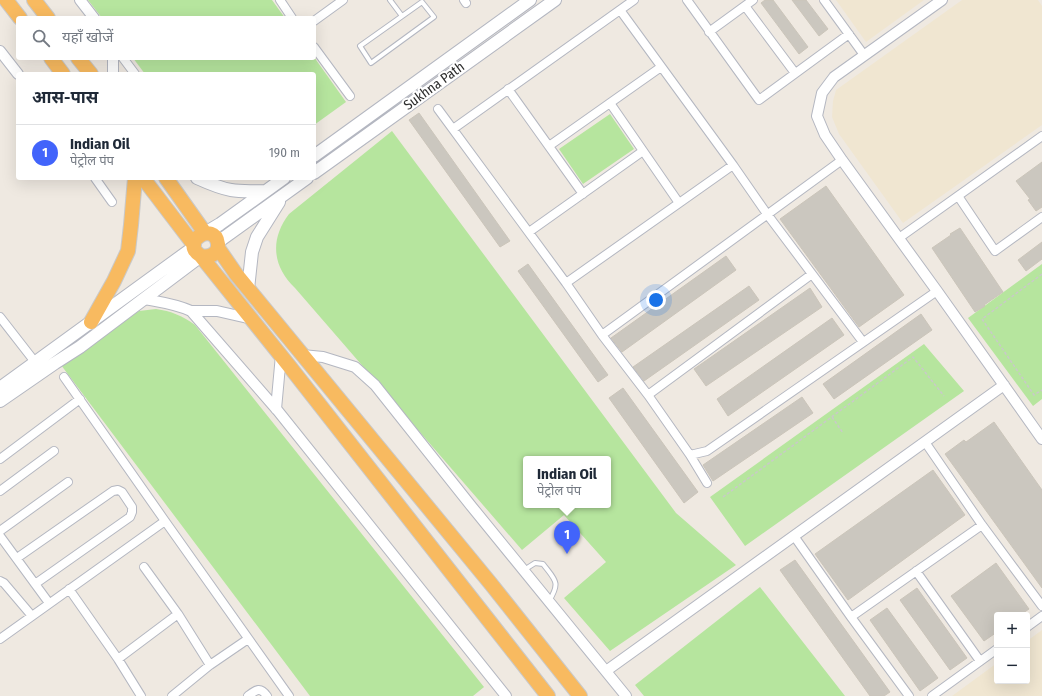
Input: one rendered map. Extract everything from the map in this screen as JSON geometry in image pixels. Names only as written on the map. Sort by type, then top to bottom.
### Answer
[{"type":"highway","points":[[6,0],[18,16]]},
{"type":"highway","points":[[34,0],[46,16]]},
{"type":"highway","points":[[52,60],[62,72]]},
{"type":"highway","points":[[80,60],[89,72]]},
{"type":"highway","points":[[91,322],[114,281],[128,251],[135,180]]},
{"type":"highway","points":[[144,180],[196,249],[281,355],[548,696]]},
{"type":"highway","points":[[167,180],[205,233]]},
{"type":"highway","points":[[196,249],[196,239],[200,235],[205,233],[211,234],[215,237],[218,245],[236,274],[491,584],[580,696]]},
{"type":"highway","points":[[196,249],[206,257],[216,253],[218,245]]},
{"type":"main road","name":"Sukhna Path","points":[[316,155],[530,0]]},
{"type":"main road","name":"Sukhna Path","points":[[316,172],[555,0]]},
{"type":"main road","points":[[202,180],[230,190],[266,190]]},
{"type":"main road","points":[[205,233],[281,180]]},
{"type":"main road","points":[[218,245],[304,180]]},
{"type":"main road","points":[[248,289],[252,252],[257,237],[284,194]]},
{"type":"main road","points":[[0,388],[196,249]]},
{"type":"main road","points":[[0,401],[80,347],[144,299],[196,249]]},
{"type":"street","points":[[80,0],[92,16]]},
{"type":"street","points":[[280,0],[291,16]]},
{"type":"street","points":[[316,20],[343,0]]},
{"type":"street","points":[[453,128],[634,0]]},
{"type":"street","points":[[687,0],[759,100],[849,34]]},
{"type":"street","points":[[710,32],[753,0]]},
{"type":"street","points":[[824,0],[864,55]]},
{"type":"street","points":[[942,0],[834,77],[822,93],[817,116],[825,135],[842,160],[1042,438]]},
{"type":"street","points":[[745,6],[795,73]]},
{"type":"street","points":[[620,10],[767,214],[863,342]]},
{"type":"street","points":[[316,50],[350,96]]},
{"type":"street","points":[[0,51],[16,72]]},
{"type":"street","points":[[113,60],[114,72]]},
{"type":"street","points":[[124,60],[134,72]]},
{"type":"street","points":[[549,146],[661,67]]},
{"type":"street","points":[[508,89],[583,194]]},
{"type":"street","points":[[610,103],[679,203]]},
{"type":"street","points":[[438,109],[529,232],[602,335],[648,395],[690,455],[707,483]]},
{"type":"street","points":[[899,238],[1042,136]]},
{"type":"street","points":[[529,232],[643,151]]},
{"type":"street","points":[[602,335],[842,160]]},
{"type":"street","points":[[566,283],[732,165]]},
{"type":"street","points":[[96,180],[112,202]]},
{"type":"street","points":[[958,196],[995,251],[1042,217]]},
{"type":"street","points":[[648,395],[812,274]]},
{"type":"street","points":[[690,455],[707,451],[937,290]]},
{"type":"street","points":[[144,299],[164,302],[191,311],[217,312],[252,319]]},
{"type":"street","points":[[191,311],[276,409],[506,696]]},
{"type":"street","points":[[0,317],[35,362]]},
{"type":"street","points":[[276,409],[281,355]]},
{"type":"street","points":[[302,355],[323,357],[355,367],[375,385],[626,696]]},
{"type":"street","points":[[64,377],[289,696]]},
{"type":"street","points":[[606,671],[1004,385]]},
{"type":"street","points":[[0,459],[80,399]]},
{"type":"street","points":[[925,442],[982,525],[1042,606]]},
{"type":"street","points":[[0,491],[54,451]]},
{"type":"street","points":[[0,531],[68,482]]},
{"type":"street","points":[[16,558],[113,491],[118,490],[122,492],[132,507],[130,517],[35,584]]},
{"type":"street","points":[[0,639],[165,521]]},
{"type":"street","points":[[851,617],[982,525]]},
{"type":"street","points":[[0,536],[49,603]]},
{"type":"street","points":[[794,536],[908,696]]},
{"type":"street","points":[[144,567],[178,614],[210,665]]},
{"type":"street","points":[[916,571],[980,661]]},
{"type":"street","points":[[0,581],[4,583],[32,616]]},
{"type":"street","points":[[69,589],[118,659],[141,696]]},
{"type":"street","points":[[118,659],[178,614]]},
{"type":"street","points":[[1030,625],[1042,616]]},
{"type":"street","points":[[172,696],[210,665],[248,639]]},
{"type":"street","points":[[932,696],[994,651]]},
{"type":"street","points":[[248,696],[260,690],[264,691],[267,696]]},
{"type":"lane","points":[[390,0],[402,16]]},
{"type":"lane","points":[[422,2],[434,17],[371,63],[360,46],[402,16],[422,2]]},
{"type":"lane","points":[[524,570],[535,563],[543,564],[556,584],[556,591],[550,602]]},
{"type":"path","points":[[1042,274],[982,319],[1034,395],[1042,390]]},
{"type":"path","points":[[723,497],[913,358],[944,396]]},
{"type":"path","points":[[832,417],[843,433]]},
{"type":"shaded area","points":[[836,0],[924,0],[866,42]]},
{"type":"shaded area","points":[[962,0],[1038,0],[1042,6],[1042,125],[903,223],[839,134],[832,117],[833,101],[836,90]]},
{"type":"shaded area","points":[[1042,630],[1042,696],[952,696],[994,665],[994,684],[1030,684],[1030,639]]},
{"type":"green space","points":[[88,0],[272,0],[284,16],[100,16]]},
{"type":"green space","points":[[134,60],[316,60],[346,102],[316,124],[316,72],[144,72]]},
{"type":"green space","points":[[610,114],[634,149],[583,184],[559,149]]},
{"type":"green space","points":[[392,131],[676,513],[736,565],[610,651],[564,598],[606,562],[564,515],[522,550],[287,280],[278,262],[276,252],[276,243],[283,223],[289,214]]},
{"type":"green space","points":[[1042,264],[1042,399],[1033,406],[968,318]]},
{"type":"green space","points":[[156,309],[177,314],[195,325],[484,687],[473,696],[310,696],[61,365],[139,311]]},
{"type":"green space","points":[[924,344],[964,391],[745,546],[710,497]]},
{"type":"green space","points":[[760,587],[845,696],[644,696],[635,685]]},
{"type":"building","points":[[765,0],[773,0],[808,47],[799,54],[761,3]]},
{"type":"building","points":[[792,0],[806,0],[828,29],[819,36]]},
{"type":"building","points":[[419,113],[510,241],[500,247],[409,120]]},
{"type":"building","points":[[1042,162],[1042,207],[1036,211],[1028,200],[1030,199],[1016,181]]},
{"type":"building","points":[[826,186],[904,295],[859,327],[780,219]]},
{"type":"building","points":[[960,228],[1003,292],[975,312],[932,248]]},
{"type":"building","points":[[1042,242],[1042,259],[1026,271],[1018,260]]},
{"type":"building","points":[[726,256],[736,270],[622,352],[611,338]]},
{"type":"building","points":[[528,264],[608,375],[598,382],[518,271]]},
{"type":"building","points":[[749,286],[759,300],[644,381],[633,367]]},
{"type":"building","points":[[810,288],[822,307],[706,386],[694,369]]},
{"type":"building","points":[[921,314],[932,330],[834,399],[823,384]]},
{"type":"building","points":[[832,318],[844,335],[728,416],[717,399]]},
{"type":"building","points":[[623,388],[698,492],[684,503],[609,398]]},
{"type":"building","points":[[802,397],[813,413],[713,481],[703,465]]},
{"type":"building","points":[[994,422],[1042,490],[1042,588],[945,454],[964,440],[966,442]]},
{"type":"building","points":[[933,470],[965,515],[848,600],[815,554]]},
{"type":"building","points":[[795,560],[890,692],[884,696],[870,696],[780,570]]},
{"type":"building","points":[[996,563],[1029,609],[1024,612],[994,612],[994,634],[984,641],[951,596]]},
{"type":"building","points":[[917,588],[967,658],[950,670],[900,600]]},
{"type":"building","points":[[887,608],[938,678],[920,691],[870,620]]},
{"type":"place","name":"Indian Oil","points":[[567,554]]}]
